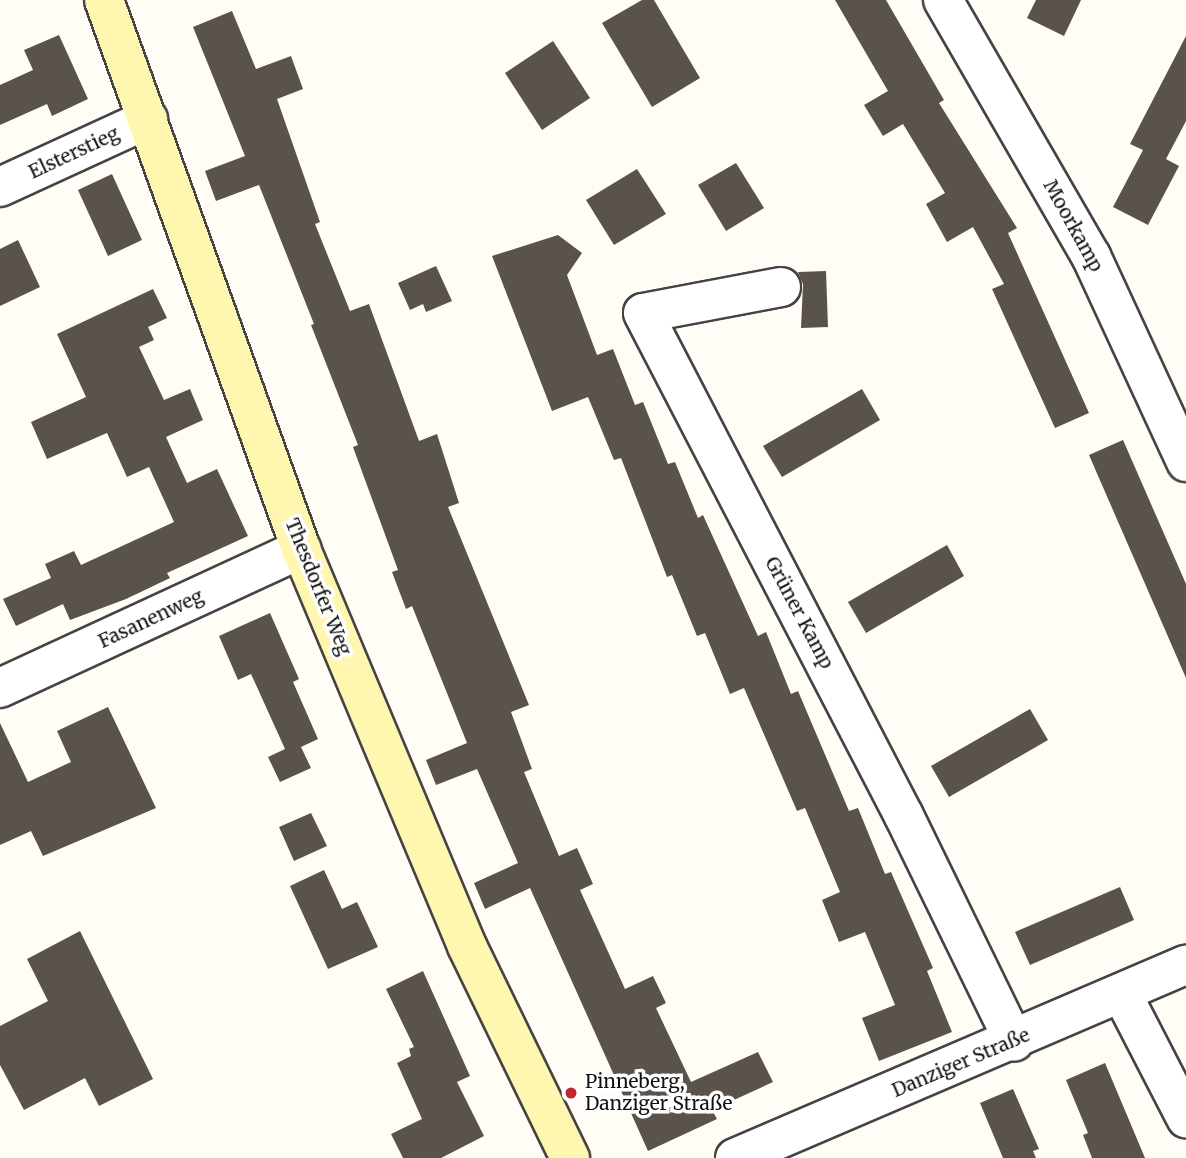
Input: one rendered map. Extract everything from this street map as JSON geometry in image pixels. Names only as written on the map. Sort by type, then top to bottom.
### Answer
[{"type":"street","name":"Thesdorfer Weg","points":[[104,0],[301,549],[467,946],[570,1158]]},
{"type":"street","name":"Moorkamp","points":[[943,0],[1091,256],[1186,462]]},
{"type":"street","name":"Elsterstieg","points":[[0,187],[148,119]]},
{"type":"street","name":"Grüner Kamp","points":[[781,287],[643,313],[904,816],[1014,1042]]},
{"type":"street","name":"Fasanenweg","points":[[0,688],[301,549]]},
{"type":"street","name":"Danziger Straße","points":[[735,1158],[1014,1042],[1186,964]]},
{"type":"street","points":[[1122,994],[1186,1118]]},
{"type":"building","points":[[642,0],[654,0],[700,78],[652,107],[602,23]]},
{"type":"building","points":[[835,0],[886,0],[944,100],[939,103],[1017,228],[1008,233],[1089,413],[1055,428],[992,289],[1004,284],[973,227],[947,242],[926,204],[945,193],[903,124],[883,136],[864,105],[888,91]]},
{"type":"building","points":[[1036,0],[1081,0],[1064,36],[1027,18]]},
{"type":"building","points":[[232,11],[256,69],[291,56],[303,89],[277,99],[320,222],[315,224],[350,311],[369,304],[419,441],[437,434],[459,503],[448,507],[529,705],[511,712],[532,769],[524,772],[559,856],[577,848],[593,884],[580,890],[625,989],[653,976],[666,1003],[656,1008],[691,1082],[758,1052],[773,1082],[712,1110],[717,1119],[648,1151],[530,888],[485,909],[474,883],[518,863],[477,769],[436,785],[426,760],[467,743],[412,606],[406,609],[392,572],[398,570],[353,447],[358,445],[311,325],[314,324],[259,185],[216,201],[205,171],[245,156],[193,27]]},
{"type":"building","points":[[59,35],[88,99],[52,116],[47,104],[0,125],[0,85],[33,70],[24,50]]},
{"type":"building","points":[[1186,36],[1186,121],[1166,159],[1179,166],[1148,225],[1113,207],[1143,150],[1130,144]]},
{"type":"building","points":[[553,41],[590,98],[542,130],[505,73]]},
{"type":"building","points":[[736,163],[764,208],[726,231],[698,185]]},
{"type":"building","points":[[637,169],[666,214],[614,245],[586,200]]},
{"type":"building","points":[[112,174],[142,240],[108,256],[78,190]]},
{"type":"building","points":[[558,235],[582,253],[567,275],[597,355],[613,349],[635,405],[643,402],[668,464],[675,462],[698,518],[703,515],[758,636],[766,632],[791,694],[798,691],[849,811],[858,808],[885,874],[891,872],[933,968],[927,971],[952,1032],[879,1061],[862,1018],[895,1005],[865,932],[839,942],[822,900],[840,892],[805,808],[797,811],[744,688],[730,694],[705,633],[697,636],[672,575],[667,577],[621,458],[614,460],[588,397],[552,411],[492,256]]},
{"type":"building","points":[[18,240],[40,287],[0,306],[0,249]]},
{"type":"building","points":[[436,266],[452,301],[426,312],[423,304],[410,310],[398,283]]},
{"type":"building","points":[[826,271],[828,327],[801,328],[803,284],[798,272]]},
{"type":"building","points":[[153,289],[167,318],[148,327],[154,340],[139,347],[164,400],[190,389],[203,420],[166,437],[187,483],[217,469],[248,536],[167,573],[170,578],[126,599],[70,620],[63,604],[16,626],[3,599],[51,578],[45,564],[74,551],[81,565],[174,522],[149,467],[127,477],[107,433],[47,459],[31,422],[86,397],[57,334]]},
{"type":"building","points":[[862,389],[880,420],[782,477],[763,446]]},
{"type":"building","points":[[1123,440],[1186,584],[1186,678],[1089,455]]},
{"type":"building","points":[[947,545],[964,576],[866,633],[848,602]]},
{"type":"building","points":[[270,613],[299,679],[293,682],[318,739],[301,747],[311,768],[280,782],[268,757],[285,749],[251,674],[238,680],[219,636]]},
{"type":"building","points":[[108,707],[156,808],[43,856],[31,831],[0,845],[0,723],[28,782],[71,762],[57,731]]},
{"type":"building","points":[[1030,709],[1048,740],[949,797],[931,766]]},
{"type":"building","points":[[311,813],[327,846],[294,861],[279,827]]},
{"type":"building","points":[[324,870],[342,909],[357,902],[378,947],[328,969],[290,886]]},
{"type":"building","points":[[1120,887],[1134,920],[1030,965],[1015,932]]},
{"type":"building","points":[[80,931],[153,1079],[99,1106],[85,1078],[24,1110],[0,1065],[0,1026],[48,1001],[27,959]]},
{"type":"building","points":[[423,971],[470,1076],[457,1082],[484,1136],[441,1158],[403,1158],[391,1134],[422,1119],[397,1063],[411,1056],[409,1049],[414,1047],[386,989]]},
{"type":"building","points":[[1105,1063],[1145,1158],[1092,1158],[1083,1135],[1088,1133],[1066,1080]]},
{"type":"building","points":[[1013,1089],[1039,1149],[1033,1151],[1036,1158],[1003,1158],[980,1103]]},
{"type":"place","name":"Pinneberg, Danziger Straße","points":[[571,1093]]}]
